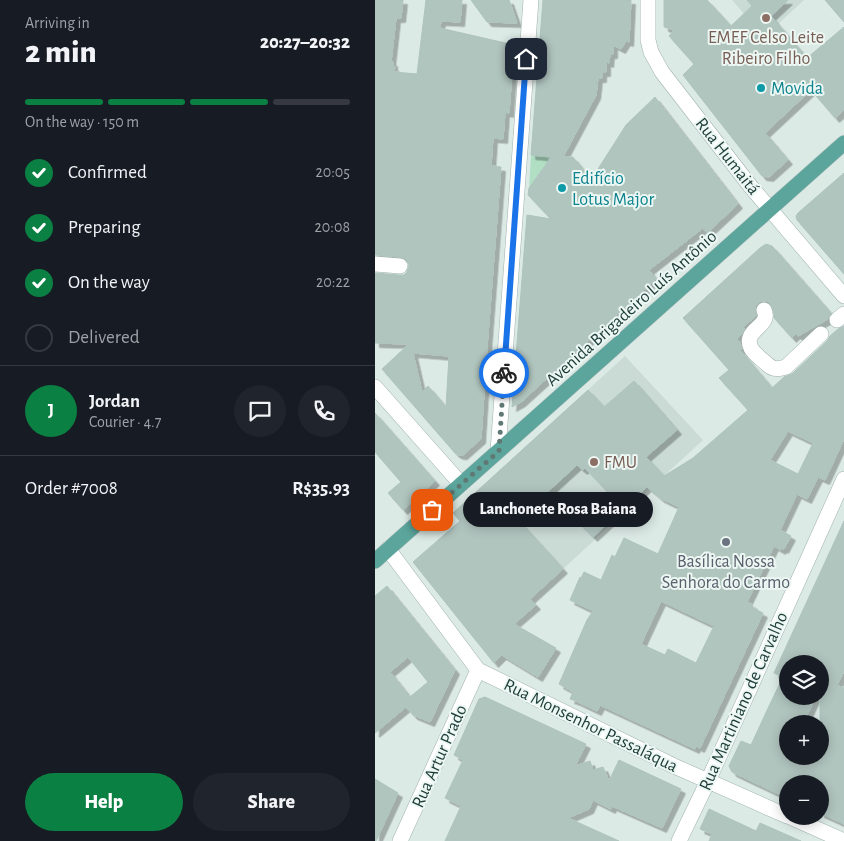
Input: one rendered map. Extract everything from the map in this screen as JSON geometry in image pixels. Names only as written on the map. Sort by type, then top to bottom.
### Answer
[{"type":"main road","name":"Avenida Brigadeiro Luís Antônio","points":[[375,561],[844,143]]},
{"type":"street","points":[[499,451],[531,0]]},
{"type":"street","name":"Rua Humaitá","points":[[648,0],[648,40],[651,52],[662,72],[751,187],[844,296]]},
{"type":"street","points":[[375,264],[400,266]]},
{"type":"street","points":[[765,310],[765,320],[763,324],[752,332],[750,342],[751,348],[770,367],[780,369],[786,366],[821,334]]},
{"type":"street","points":[[375,387],[461,484]]},
{"type":"street","name":"Rua Martiniano de Carvalho","points":[[679,841],[837,511],[844,479]]},
{"type":"street","points":[[388,549],[478,670]]},
{"type":"street","name":"Rua Monsenhor Passaláqua","points":[[478,670],[674,766],[779,812]]},
{"type":"street","name":"Rua Artur Prado","points":[[400,841],[478,670]]},
{"type":"street","name":"Rua Monsenhor Passaláqua","points":[[808,825],[844,841]]},
{"type":"shaded area","name":"EMEF Celso Leite Ribeiro Filho","points":[[732,0],[804,0],[764,37]]},
{"type":"shaded area","name":"FMU","points":[[625,356],[703,440],[563,569],[485,484]]},
{"type":"green space","points":[[531,155],[557,157],[544,166],[529,188]]},
{"type":"building","points":[[375,0],[403,0],[401,18],[396,18],[391,62],[393,62],[393,67],[395,67],[394,72],[417,74],[426,0],[462,0],[460,22],[441,21],[440,28],[514,45],[509,113],[505,112],[503,139],[493,138],[491,166],[501,167],[481,439],[463,455],[455,453],[382,369],[409,344],[375,343],[375,273],[404,275],[409,266],[406,259],[401,257],[375,255]],"holes":[[[413,353],[449,356],[446,407],[428,386],[422,392]]]},
{"type":"building","points":[[471,0],[509,0],[517,23],[487,22]]},
{"type":"building","points":[[543,0],[631,0],[629,42],[626,41],[621,49],[613,45],[613,54],[610,54],[609,63],[606,62],[606,72],[602,72],[602,78],[598,78],[596,95],[563,157],[573,157],[591,180],[626,125],[655,97],[738,204],[707,233],[703,228],[649,270],[656,279],[521,402],[512,407],[527,215],[551,219],[528,195],[529,188],[551,157],[531,155]]},
{"type":"building","points":[[664,0],[707,0],[731,26],[752,6],[747,0],[788,0],[771,16],[807,58],[844,27],[844,110],[835,118],[811,90],[765,133],[788,160],[769,177],[762,176],[683,75],[694,64],[669,36],[674,30],[664,27]]},
{"type":"building","points":[[825,0],[844,0],[844,22]]},
{"type":"building","points":[[844,173],[844,274],[797,220],[796,216]]},
{"type":"building","points":[[766,244],[772,246],[831,313],[828,319],[798,336],[796,334],[792,338],[774,318],[771,304],[767,301],[761,301],[755,307],[756,316],[743,327],[741,335],[737,339],[742,349],[740,350],[772,388],[784,377],[792,374],[830,336],[844,326],[844,439],[825,480],[818,477],[807,499],[797,494],[780,530],[791,536],[784,549],[782,548],[781,550],[774,546],[747,602],[753,605],[751,607],[763,613],[700,748],[696,746],[695,749],[600,705],[597,711],[570,699],[573,692],[559,684],[587,620],[593,611],[570,600],[580,577],[584,572],[601,580],[612,555],[615,557],[624,538],[658,554],[679,507],[660,498],[647,487],[593,537],[576,520],[607,491],[585,468],[583,470],[577,465],[529,509],[532,512],[520,522],[563,569],[530,599],[536,605],[514,624],[556,648],[538,677],[502,655],[494,663],[413,562],[460,521],[453,513],[588,390],[604,407],[634,381],[677,430],[646,457],[664,476],[693,458],[748,410],[719,378],[729,370],[683,318]],"holes":[[[788,431],[813,443],[798,474],[770,460]],[[661,601],[714,626],[696,663],[668,649],[665,655],[641,644]]]},
{"type":"building","points":[[375,413],[435,481],[403,510],[388,493],[401,482],[375,452]]},
{"type":"building","points":[[844,521],[844,671],[837,685],[844,688],[844,824],[829,817],[829,775],[779,775],[779,794],[732,772],[729,766],[741,741],[751,745],[779,686],[779,705],[812,705],[807,715],[779,715],[779,765],[829,765],[829,715],[820,715],[820,705],[829,705],[829,655],[782,655]]},
{"type":"building","points":[[387,586],[455,670],[430,722],[413,715],[406,707],[375,733],[375,596]],"holes":[[[408,657],[428,682],[410,697],[390,672]]]},
{"type":"building","points":[[779,662],[779,675],[774,673]]},
{"type":"building","points":[[485,697],[586,744],[575,766],[590,761],[593,770],[603,767],[609,781],[619,760],[681,789],[662,828],[612,806],[611,809],[593,800],[589,809],[568,818],[619,841],[445,841],[461,806],[445,798],[463,760],[454,755],[479,699]]},
{"type":"building","points":[[375,779],[398,793],[376,841],[375,841]]},
{"type":"building","points":[[709,809],[756,831],[760,823],[801,841],[709,841],[712,834],[700,829]]},
{"type":"way so far","points":[[432,510],[499,451],[504,373]]},
{"type":"place","name":"EMEF Celso Leite Ribeiro Filho","points":[[766,18]]},
{"type":"place","name":"Movida","points":[[761,88]]},
{"type":"place","name":"Edifício Lotus Major","points":[[562,188]]},
{"type":"place","name":"FMU","points":[[594,462]]},
{"type":"place","name":"Lanchonete Rosa Baiana","points":[[432,510]]},
{"type":"place","name":"Basílica Nossa Senhora do Carmo","points":[[726,542]]},
{"type":"route","points":[[504,373],[526,59]]}]
